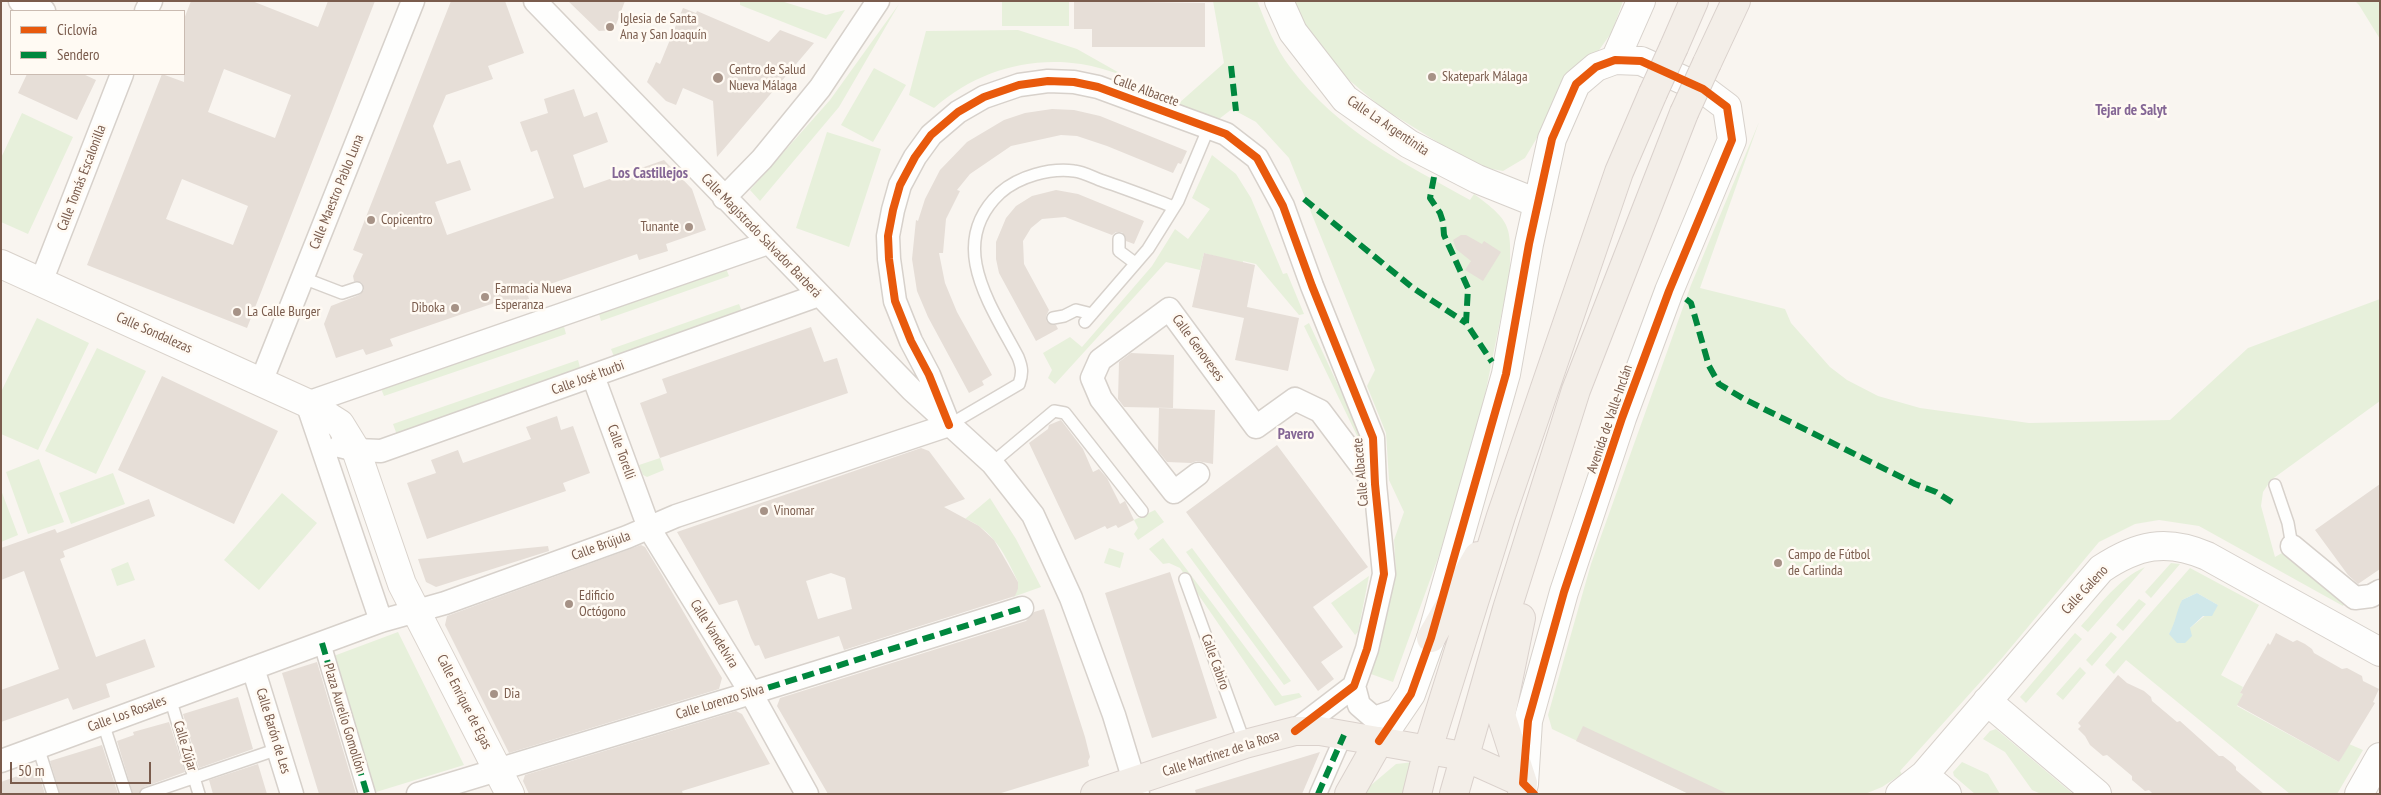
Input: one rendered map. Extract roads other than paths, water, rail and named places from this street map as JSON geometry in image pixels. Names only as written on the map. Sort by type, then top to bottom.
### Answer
[{"type":"main road","points":[[1417,794],[1428,749],[1501,516],[1619,172],[1694,1]]},
{"type":"main road","points":[[1454,794],[1463,756],[1576,390],[1684,113],[1736,1]]},
{"type":"main road","points":[[1431,638],[1501,516]]},
{"type":"main road","points":[[1526,790],[1501,715],[1526,592],[1533,525]]},
{"type":"main road","name":"Calle Martínez de la Rosa","points":[[1095,794],[1137,788],[1245,744],[1295,731],[1320,731],[1463,756],[1526,790]]},
{"type":"main road","points":[[1349,794],[1378,740]]},
{"type":"street","points":[[20,1],[42,10]]},
{"type":"street","name":"Calle Maestro Pablo Luna","points":[[261,382],[413,1]]},
{"type":"street","name":"Calle Magistrado Salvador Barberá","points":[[535,1],[724,198],[949,425]]},
{"type":"street","points":[[724,198],[762,159],[820,88],[878,1]]},
{"type":"street","name":"Calle La Argentinita","points":[[1279,1],[1293,32],[1345,99],[1409,144],[1477,180],[1537,203]]},
{"type":"street","points":[[1615,60],[1641,1]]},
{"type":"street","name":"Avenida de Valle-Inclán","points":[[1378,740],[1405,702],[1431,638],[1506,374],[1537,203],[1552,139],[1576,84],[1596,67],[1615,60],[1641,60],[1703,89],[1727,107],[1732,140],[1669,291],[1622,418],[1564,592],[1528,721],[1526,790]]},
{"type":"street","name":"Calle Tomás Escalonilla","points":[[41,282],[122,75]]},
{"type":"street","name":"Calle Albacete","points":[[1137,788],[1114,715],[1054,558],[1033,515],[992,463],[949,425],[929,374],[911,341],[895,301],[889,260],[890,227],[900,185],[915,157],[931,136],[958,112],[984,96],[1019,85],[1048,81],[1074,82],[1098,87],[1226,134],[1257,158],[1283,206],[1312,286],[1373,438],[1375,484],[1384,574],[1367,649],[1354,686]]},
{"type":"street","points":[[381,621],[307,403],[768,243]]},
{"type":"street","name":"Calle Sondalezas","points":[[1,264],[307,403],[340,424],[356,450],[402,584],[417,611]]},
{"type":"street","name":"Calle José Iturbi","points":[[356,450],[382,451],[819,295]]},
{"type":"street","name":"Calle Genoveses","points":[[1198,474],[1174,492],[1101,399],[1092,378],[1100,360],[1169,309],[1256,427],[1295,399],[1320,411],[1375,484]]},
{"type":"street","name":"Calle Torelli","points":[[593,376],[649,528]]},
{"type":"street","name":"Calle Brújula","points":[[253,668],[381,621],[445,603],[649,528],[676,516],[949,425]]},
{"type":"street","points":[[318,432],[338,445],[356,450]]},
{"type":"street","name":"Calle Vandelvira","points":[[649,528],[751,693],[807,794]]},
{"type":"street","name":"Calle Galeno","points":[[1900,794],[1924,775],[2101,569],[2124,554],[2151,546],[2172,546],[2208,556],[2380,652]]},
{"type":"street","points":[[2292,546],[2355,598],[2371,596],[2380,592]]},
{"type":"street","name":"Calle Lorenzo Silva","points":[[418,794],[1022,608]]},
{"type":"street","name":"Calle Enrique de Egas","points":[[417,611],[510,794]]},
{"type":"street","name":"Plaza Aurelio Gomollón","points":[[322,643],[367,794]]},
{"type":"street","name":"Calle Los Rosales","points":[[1,760],[253,668]]},
{"type":"street","name":"Calle Barón de Les","points":[[253,668],[292,794]]},
{"type":"street","points":[[1295,731],[1354,686],[1359,705],[1374,718],[1405,702]]},
{"type":"street","points":[[1987,701],[2098,794]]},
{"type":"street","points":[[1318,794],[1344,735]]},
{"type":"street","points":[[2359,794],[2380,757]]},
{"type":"street","points":[[1924,775],[1947,794]]},
{"type":"lane","points":[[1052,318],[1064,316],[1076,310],[1089,318],[1148,249],[1174,207],[1208,128]]},
{"type":"lane","points":[[949,425],[1019,384],[1022,368],[980,283],[973,251],[976,226],[989,204],[1008,186],[1046,171],[1076,171],[1174,207]]},
{"type":"lane","points":[[1120,238],[1120,251],[1135,263]]},
{"type":"lane","points":[[303,278],[342,293],[357,288]]},
{"type":"lane","points":[[992,463],[1054,410],[1066,413],[1142,511]]},
{"type":"lane","points":[[2275,485],[2288,523],[2292,546]]},
{"type":"lane","name":"Calle Cabiro","points":[[1185,580],[1245,744]]},
{"type":"lane","name":"Calle Zújar","points":[[170,698],[199,794]]},
{"type":"lane","points":[[104,723],[126,794]]},
{"type":"lane","points":[[38,747],[53,794]]},
{"type":"lane","points":[[146,794],[278,750]]},
{"type":"water","points":[[2197,593],[2218,605],[2212,616],[2203,616],[2190,628],[2192,636],[2185,643],[2177,643],[2169,634],[2180,604],[2182,600]]},
{"type":"place","name":"Iglesia de Santa Ana y San Joaquín","points":[[610,27]]},
{"type":"place","name":"Skatepark Málaga","points":[[1432,77]]},
{"type":"place","name":"Centro de Salud Nueva Málaga","points":[[718,78]]},
{"type":"place","name":"Copicentro","points":[[371,220]]},
{"type":"place","name":"Tunante","points":[[689,227]]},
{"type":"place","name":"Farmacia Nueva Esperanza","points":[[485,297]]},
{"type":"place","name":"Diboka","points":[[455,308]]},
{"type":"place","name":"La Calle Burger","points":[[237,312]]},
{"type":"place","name":"Vinomar","points":[[764,511]]},
{"type":"place","name":"Campo de Fútbol de Carlinda","points":[[1778,563]]},
{"type":"place","name":"Edificio Octógono","points":[[569,604]]},
{"type":"place","name":"Dia","points":[[494,694]]},
{"type":"district","name":"Tejar de Salyt","points":[[2131,111]]},
{"type":"district","name":"Los Castillejos","points":[[650,174]]},
{"type":"district","name":"Pavero","points":[[1296,435]]}]
